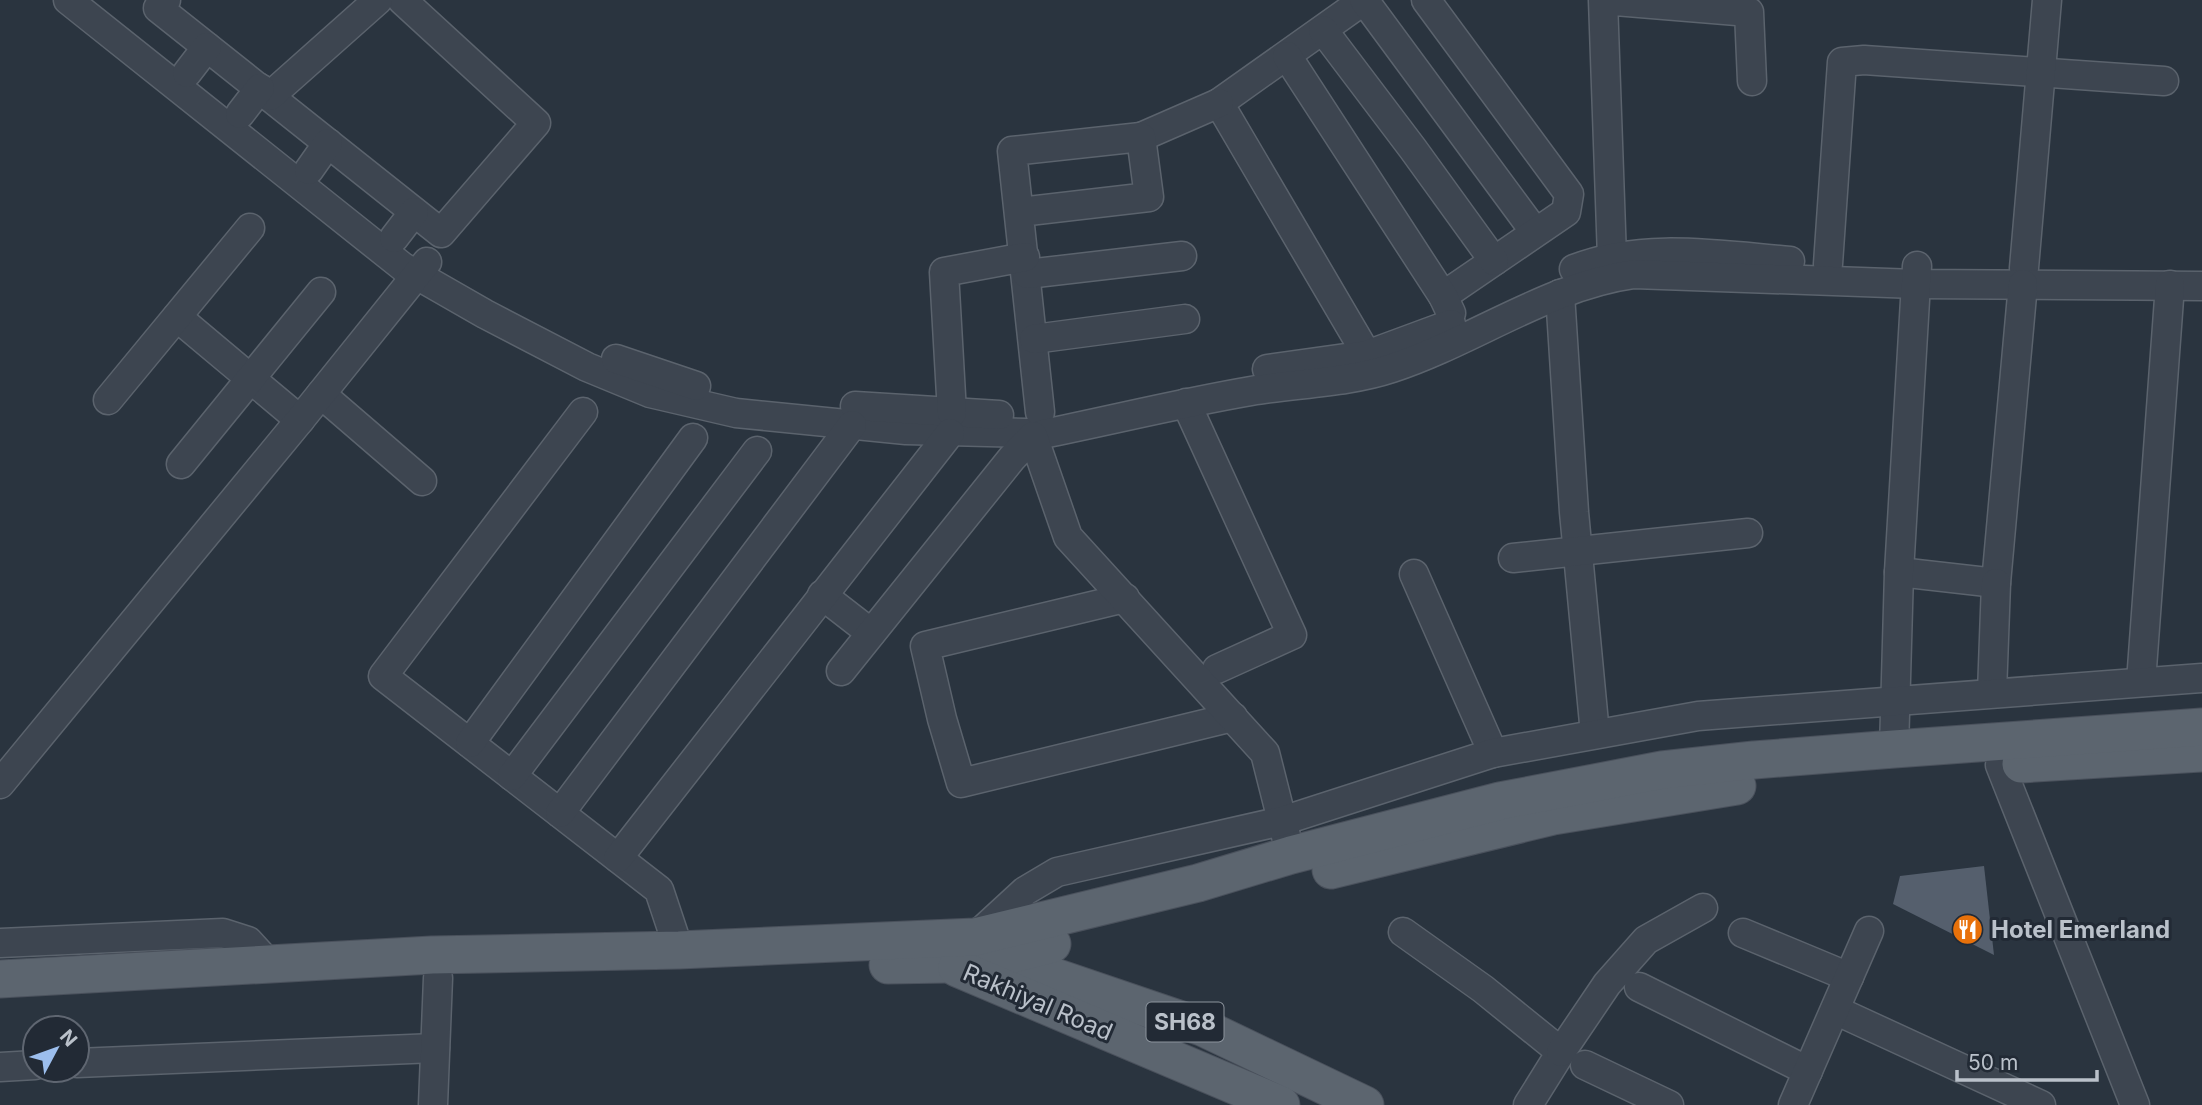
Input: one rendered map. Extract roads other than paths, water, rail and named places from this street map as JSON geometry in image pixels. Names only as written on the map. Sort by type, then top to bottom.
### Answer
[{"type":"main road","points":[[0,1003],[659,968],[948,964],[986,947],[1198,883],[1286,838],[1662,771],[1894,748],[2202,727]]},
{"type":"main road","points":[[0,979],[432,955],[679,950],[916,939],[986,947],[1297,879],[1553,816],[1729,786],[1824,776],[2202,753]]},
{"type":"main road","name":"Rakhiyal Road","points":[[916,939],[948,964],[1281,1105]]},
{"type":"main road","name":"SH68","points":[[986,947],[1202,1027],[1365,1105]]},
{"type":"street","points":[[68,0],[421,269],[606,375],[650,393],[714,399],[745,396],[951,423]]},
{"type":"street","points":[[98,0],[394,238],[421,269]]},
{"type":"street","points":[[166,0],[158,8],[440,233],[536,123],[402,0]]},
{"type":"street","points":[[240,114],[378,0]]},
{"type":"street","points":[[1535,232],[1364,0],[1219,103],[1141,136],[1012,151],[1034,339],[1036,424],[1068,537],[1265,753],[1286,838],[1493,752],[1698,716],[2202,678]]},
{"type":"street","points":[[1426,0],[1569,194],[1566,212],[1443,296]]},
{"type":"street","points":[[1612,258],[1603,0],[1749,12],[1752,81]]},
{"type":"street","points":[[1992,693],[1996,583],[2047,0]]},
{"type":"street","points":[[1323,30],[1494,261]]},
{"type":"street","points":[[187,73],[206,47]]},
{"type":"street","points":[[1287,56],[1443,296],[1455,323]]},
{"type":"street","points":[[1828,264],[1842,62],[1864,60],[2164,81]]},
{"type":"street","points":[[1219,103],[1367,355]]},
{"type":"street","points":[[1020,212],[1149,197],[1141,136]]},
{"type":"street","points":[[309,170],[328,143]]},
{"type":"street","points":[[394,238],[414,212]]},
{"type":"street","points":[[108,400],[250,228]]},
{"type":"street","points":[[841,671],[1012,458],[1036,424],[1236,375],[1367,355],[1455,323],[1559,274],[1588,263],[1612,258],[1646,253],[1691,253],[1828,264],[1916,275]]},
{"type":"street","points":[[618,858],[822,595],[951,423],[944,272],[1182,256]]},
{"type":"street","points":[[2024,276],[2202,268]]},
{"type":"street","points":[[0,784],[421,269]]},
{"type":"street","points":[[714,399],[736,413],[852,425],[1036,424],[1335,380],[1392,368],[1560,294],[1598,280],[1634,274],[2024,276],[2202,286]]},
{"type":"street","points":[[1894,748],[1899,572],[1916,275]]},
{"type":"street","points":[[2141,681],[2170,285]]},
{"type":"street","points":[[181,464],[321,292]]},
{"type":"street","points":[[1560,294],[1578,552],[1595,734]]},
{"type":"street","points":[[177,317],[300,420]]},
{"type":"street","points":[[1034,339],[1185,319]]},
{"type":"street","points":[[321,394],[422,481]]},
{"type":"street","points":[[1186,403],[1292,635],[1217,669]]},
{"type":"street","points":[[583,412],[383,676],[659,890],[679,950]]},
{"type":"street","points":[[560,813],[852,425]]},
{"type":"street","points":[[470,743],[693,438]]},
{"type":"street","points":[[512,776],[757,451]]},
{"type":"street","points":[[1513,558],[1748,533]]},
{"type":"street","points":[[1899,572],[1996,583]]},
{"type":"street","points":[[1415,574],[1493,752]]},
{"type":"street","points":[[822,595],[871,633]]},
{"type":"street","points":[[1125,598],[925,646],[942,719],[961,783],[1233,717]]},
{"type":"street","points":[[2000,765],[2135,1105]]},
{"type":"street","points":[[1528,1105],[1573,1059],[1607,984],[1646,940],[1703,908]]},
{"type":"street","points":[[1793,1105],[1869,931]]},
{"type":"street","points":[[1403,932],[1483,989],[1573,1059],[1669,1105]]},
{"type":"street","points":[[0,943],[223,933],[248,941],[269,964]]},
{"type":"street","points":[[1743,933],[1849,977]]},
{"type":"street","points":[[433,1105],[438,978]]},
{"type":"street","points":[[1639,986],[1808,1071]]},
{"type":"street","points":[[1835,1010],[1993,1095],[2041,1105]]},
{"type":"street","points":[[91,1062],[435,1048]]},
{"type":"street","points":[[0,1067],[21,1066]]},
{"type":"place","name":"Hotel Emerland","points":[[1968,929]]}]
